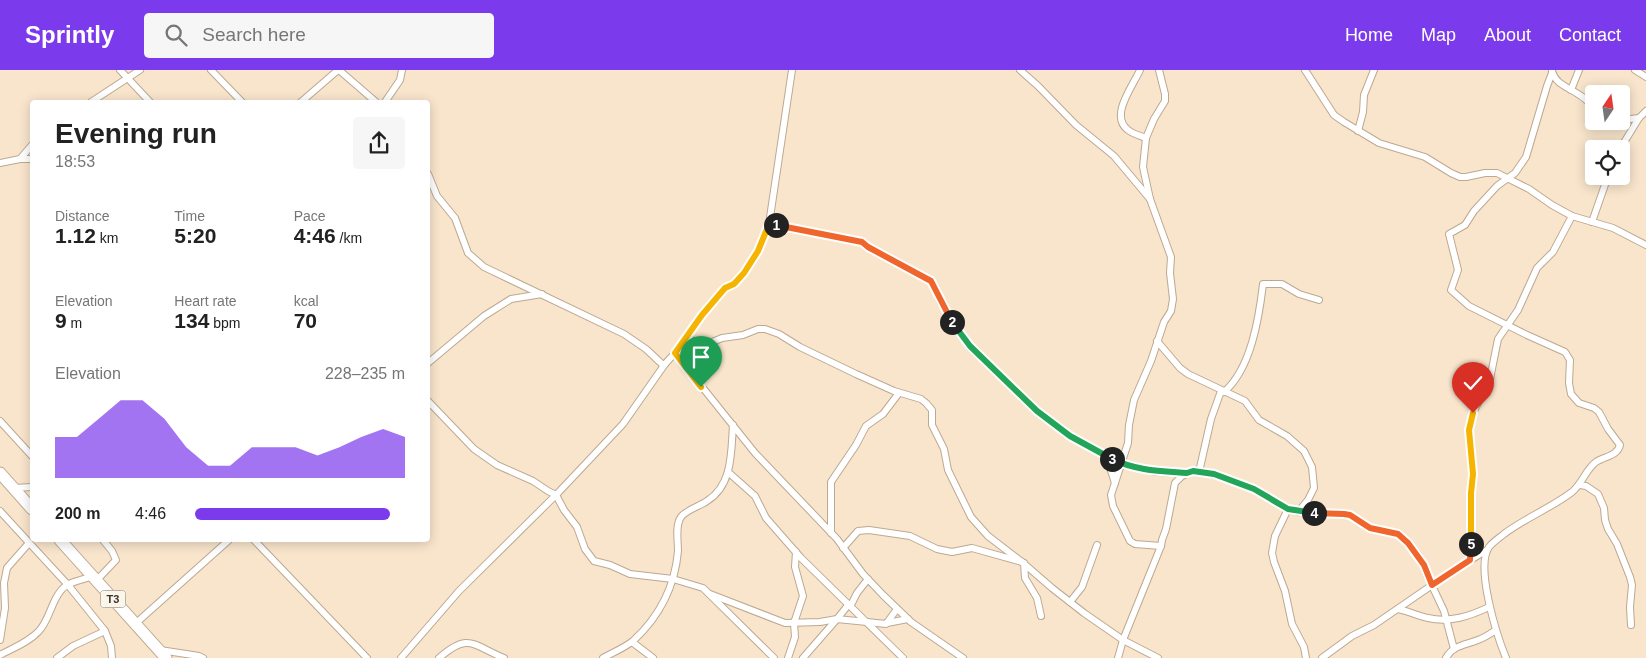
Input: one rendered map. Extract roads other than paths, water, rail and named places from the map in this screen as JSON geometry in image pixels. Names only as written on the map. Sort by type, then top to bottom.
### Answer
[{"type":"highway","points":[[0,472],[30,507]]},
{"type":"highway","name":"T3","points":[[62,542],[162,654]]},
{"type":"street","points":[[120,70],[148,100]]},
{"type":"street","points":[[94,100],[140,70]]},
{"type":"street","points":[[211,70],[240,100]]},
{"type":"street","points":[[302,100],[338,70],[374,100]]},
{"type":"street","points":[[386,100],[400,80],[402,70]]},
{"type":"street","points":[[400,658],[459,591],[556,495],[623,424],[665,364],[725,288],[734,284],[744,273],[758,251],[769,224],[792,70]]},
{"type":"street","points":[[1020,70],[1076,125],[1114,156],[1150,199]]},
{"type":"street","points":[[1159,70],[1165,100],[1146,138],[1143,167],[1150,199],[1171,257],[1172,306],[1134,400],[1129,424],[1128,444],[1123,464],[1111,495],[1113,506],[1130,541],[1135,544],[1161,546]]},
{"type":"street","points":[[1305,70],[1334,115],[1386,146],[1424,157],[1456,176],[1466,177],[1497,173],[1572,216],[1613,228],[1646,245]]},
{"type":"street","points":[[1358,131],[1363,112],[1362,100],[1374,70]]},
{"type":"street","points":[[1571,90],[1579,70]]},
{"type":"street","points":[[1634,70],[1646,78]]},
{"type":"street","points":[[1138,72],[1121,108],[1120,121],[1128,130],[1146,138]]},
{"type":"street","points":[[1552,72],[1560,84],[1585,99]]},
{"type":"street","points":[[1506,658],[1489,607],[1484,559],[1488,550],[1495,541],[1521,522],[1558,501],[1580,485],[1595,462],[1619,450],[1619,443],[1608,429],[1599,412],[1579,402],[1571,394],[1569,382],[1570,360],[1565,352],[1507,326],[1469,306],[1452,290],[1458,270],[1450,234],[1465,225],[1474,211],[1497,186],[1515,173],[1526,157],[1552,72]]},
{"type":"street","points":[[1626,140],[1639,118],[1646,111]]},
{"type":"street","points":[[1630,119],[1639,118]]},
{"type":"street","points":[[20,159],[30,148]]},
{"type":"street","points":[[0,163],[30,159]]},
{"type":"street","points":[[430,179],[437,196],[455,218],[468,253],[475,260],[484,267],[624,334],[646,349],[663,365],[665,364]]},
{"type":"street","points":[[1592,222],[1605,185]]},
{"type":"street","points":[[1470,560],[1473,474],[1469,430],[1473,413],[1490,379],[1498,339],[1518,310],[1537,268],[1553,252],[1572,216]]},
{"type":"street","points":[[769,224],[862,242],[929,280],[936,289],[953,323],[970,346],[1037,411],[1070,436],[1123,464],[1156,472],[1199,472],[1220,476],[1254,489],[1288,509],[1298,512],[1350,515],[1370,528],[1398,534],[1408,543],[1424,565],[1447,620],[1454,648]]},
{"type":"street","points":[[1199,472],[1211,419],[1222,392],[1232,385],[1244,365],[1255,331],[1262,284],[1282,284],[1299,294],[1319,300]]},
{"type":"street","points":[[430,361],[484,316],[511,298],[543,294]]},
{"type":"street","points":[[686,338],[709,344],[722,338],[743,335],[760,328],[765,328],[856,374],[899,393],[916,396],[932,410],[932,425],[944,449],[950,475],[971,517],[988,536],[1023,562],[1070,602],[1123,640],[1158,658]]},
{"type":"street","points":[[1158,341],[1180,368],[1188,374],[1244,401],[1259,420],[1300,446],[1312,466],[1314,488],[1308,500],[1298,512]]},
{"type":"street","points":[[675,353],[755,453],[831,533],[868,579],[908,619],[963,658]]},
{"type":"street","points":[[831,533],[831,482],[856,445],[866,426],[883,414],[899,393]]},
{"type":"street","points":[[430,403],[474,449],[497,464],[533,481],[548,492],[556,495],[564,510],[578,527],[585,549],[594,560],[630,574],[673,579],[703,588],[774,658]]},
{"type":"street","points":[[0,420],[30,454]]},
{"type":"street","points":[[603,658],[632,642],[656,614],[673,579],[678,548],[678,525],[681,516],[711,498],[724,483],[728,472],[733,425]]},
{"type":"street","points":[[1106,455],[1115,483]]},
{"type":"street","points":[[728,472],[755,496],[766,518],[796,552],[903,658]]},
{"type":"street","points":[[1118,658],[1123,640],[1161,546],[1173,489],[1176,481],[1187,473]]},
{"type":"street","points":[[1580,485],[1586,486],[1598,494],[1604,508],[1608,529],[1617,544],[1630,577],[1632,585],[1630,624]]},
{"type":"street","points":[[14,488],[30,487]]},
{"type":"street","points":[[1288,509],[1275,536],[1272,553],[1285,591],[1292,624],[1304,647],[1306,658]]},
{"type":"street","points":[[0,511],[68,585],[105,631],[111,646],[112,658]]},
{"type":"street","points":[[843,548],[858,531],[869,530],[913,537],[937,549],[952,552],[972,548],[1023,562]]},
{"type":"street","points":[[0,655],[28,640],[40,631],[60,592],[68,585],[95,578],[116,560],[105,542]]},
{"type":"street","points":[[135,624],[227,542]]},
{"type":"street","points":[[256,542],[366,658]]},
{"type":"street","points":[[0,640],[5,608],[4,583],[7,568],[29,543]]},
{"type":"street","points":[[1070,602],[1082,586],[1097,545]]},
{"type":"street","points":[[1322,658],[1352,636],[1374,625],[1470,560],[1488,550]]},
{"type":"street","points":[[788,658],[795,637],[794,623],[803,596],[795,567],[796,552]]},
{"type":"street","points":[[1023,562],[1026,578],[1037,598],[1041,616]]},
{"type":"street","points":[[803,658],[850,605],[856,593],[868,579]]},
{"type":"street","points":[[709,594],[727,599],[775,620],[794,623],[837,619],[884,625],[908,619]]},
{"type":"street","points":[[1398,608],[1427,618],[1447,620],[1489,607]]},
{"type":"street","points":[[887,623],[897,608]]},
{"type":"street","points":[[1446,658],[1454,648],[1477,640],[1496,630]]},
{"type":"street","points":[[57,658],[73,646],[105,631]]},
{"type":"street","points":[[439,658],[463,642],[475,644],[504,658]]},
{"type":"street","points":[[632,642],[653,658]]},
{"type":"street","points":[[162,654],[199,656],[202,658]]}]
